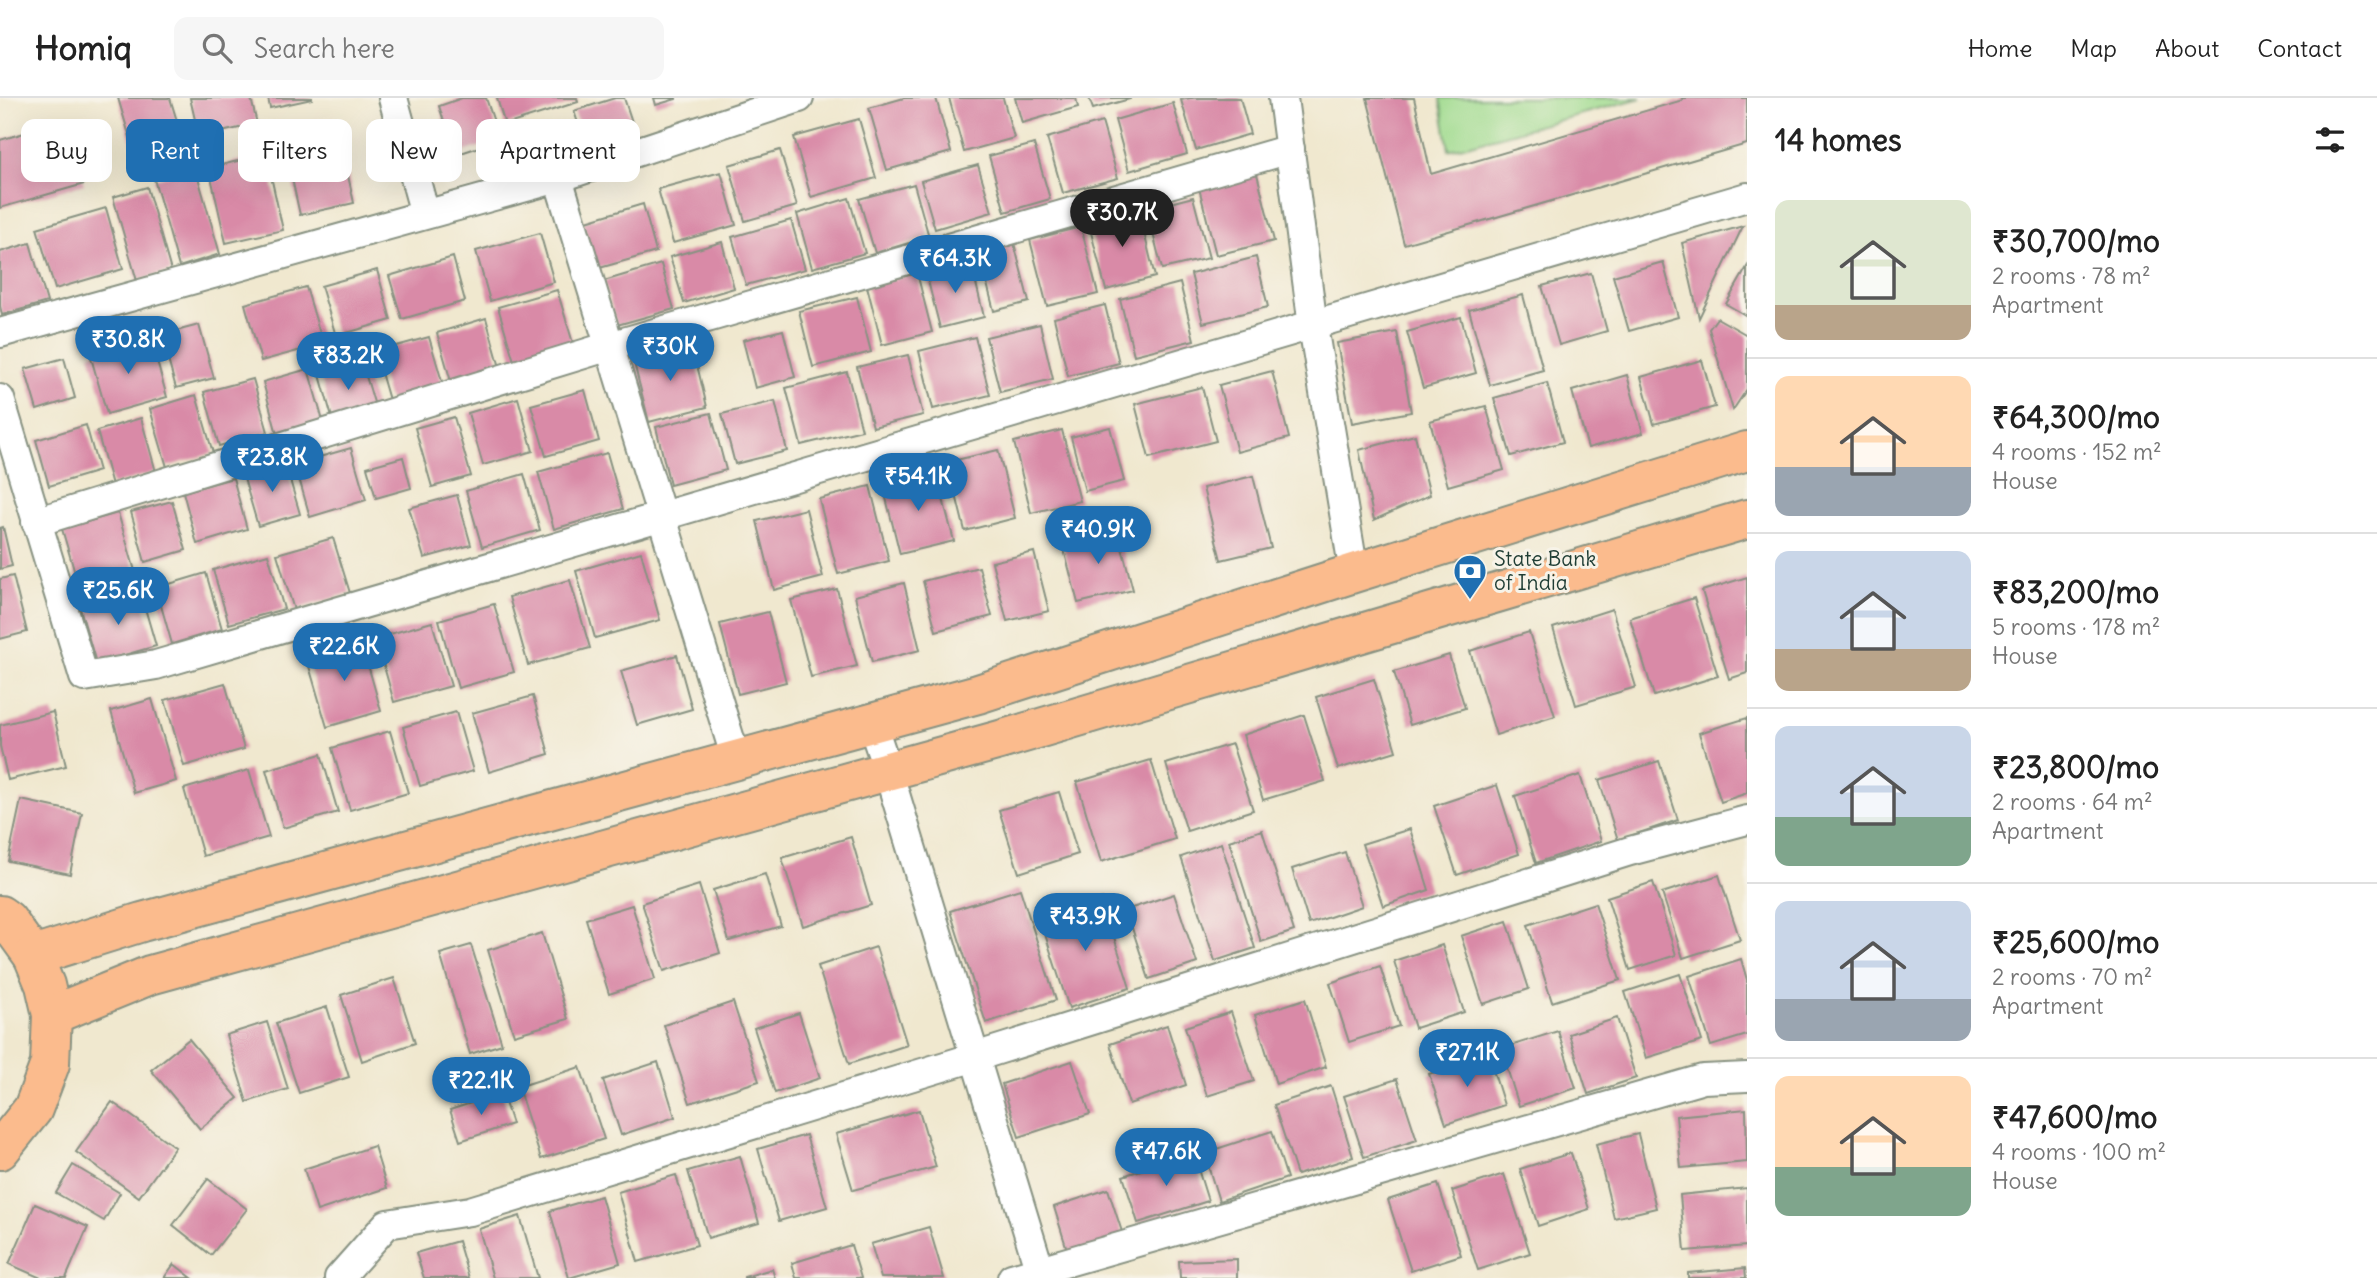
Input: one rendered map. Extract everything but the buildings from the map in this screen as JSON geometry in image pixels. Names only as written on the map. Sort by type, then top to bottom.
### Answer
[{"type":"main road","points":[[33,956],[142,922],[978,694],[1747,450]]},
{"type":"main road","points":[[52,1015],[150,975],[1000,740],[1747,519]]},
{"type":"main road","points":[[0,915],[7,920],[33,956],[45,985],[52,1015],[50,1063],[33,1109],[0,1150]]},
{"type":"street","points":[[393,98],[425,214]]},
{"type":"street","points":[[1283,98],[1313,326],[1354,573]]},
{"type":"street","points":[[640,150],[782,101]]},
{"type":"street","points":[[36,522],[610,346],[1290,149]]},
{"type":"street","points":[[0,333],[543,182]]},
{"type":"street","points":[[559,182],[736,759]]},
{"type":"street","points":[[0,399],[85,677],[156,665],[1747,197]]},
{"type":"street","points":[[872,724],[1041,1273]]},
{"type":"street","points":[[339,1278],[387,1224],[470,1211],[975,1057],[1617,856],[1747,820]]},
{"type":"street","points":[[1012,1278],[1041,1273],[1703,1079],[1747,1077]]},
{"type":"green space","points":[[1440,98],[1641,98],[1449,150]]},
{"type":"place","name":"State Bank of India","points":[[1470,601]]}]
